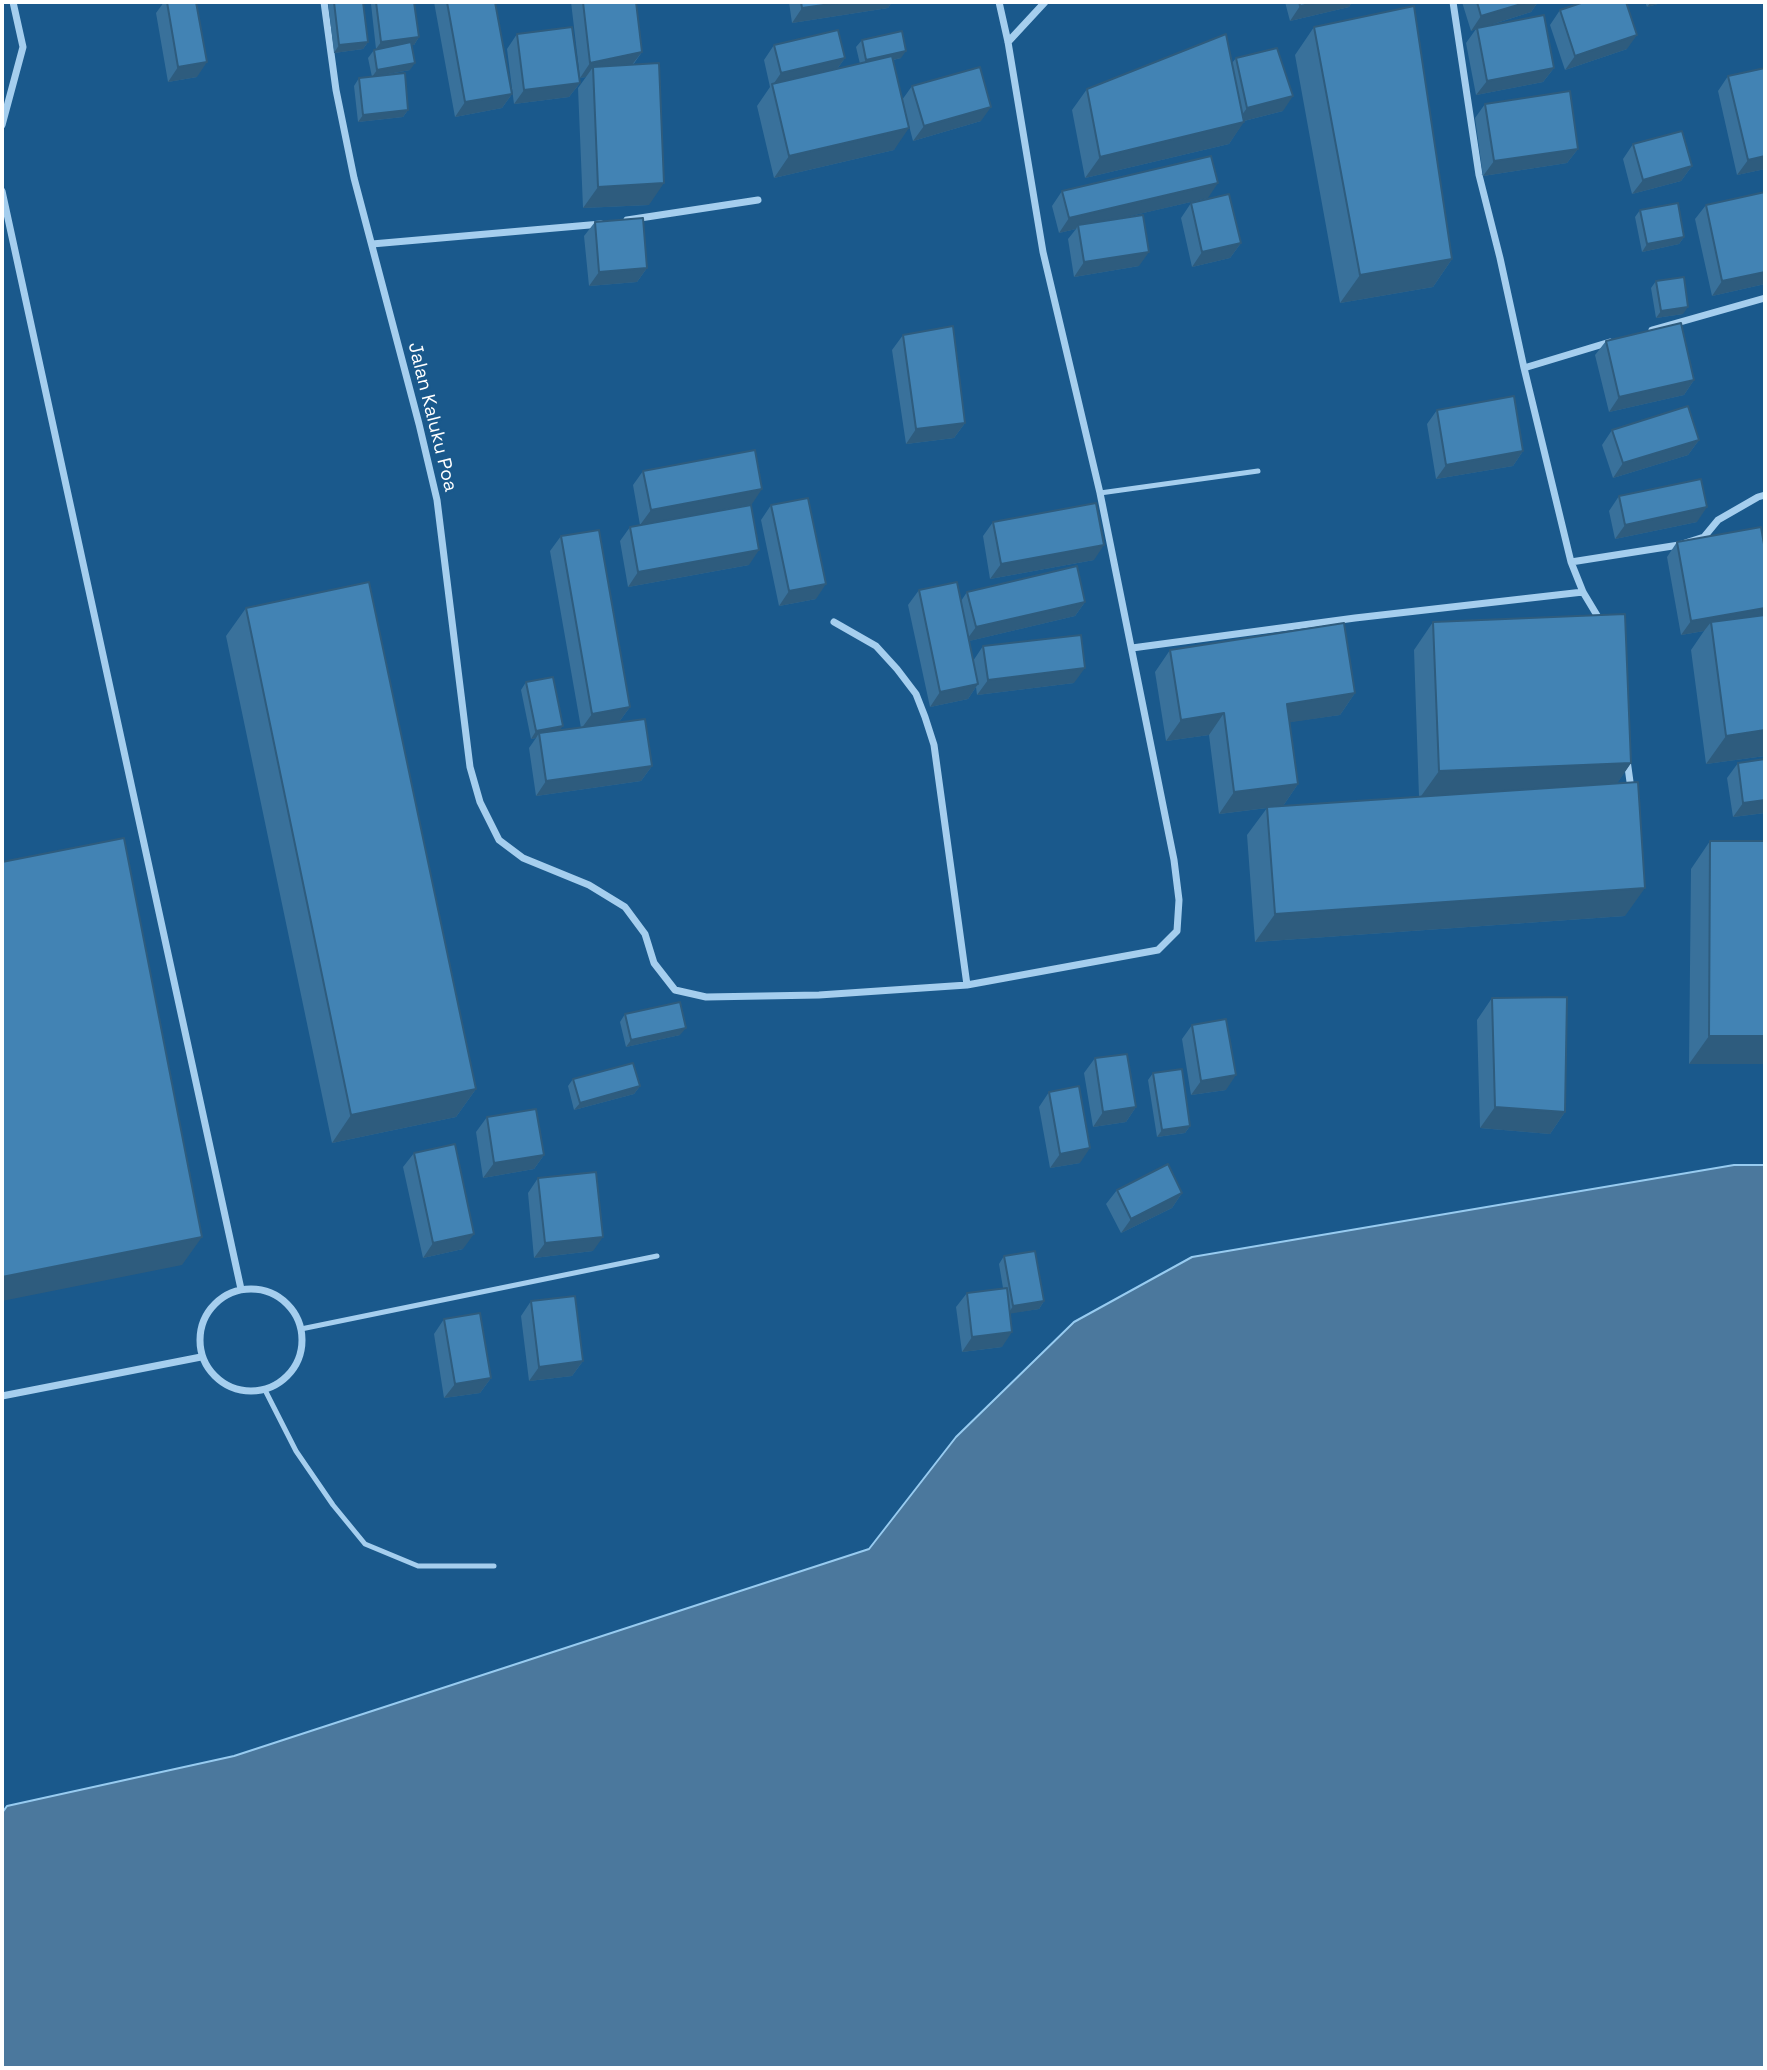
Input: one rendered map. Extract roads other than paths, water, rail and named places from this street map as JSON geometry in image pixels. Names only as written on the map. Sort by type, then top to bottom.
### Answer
[{"type":"street","points":[[2,125],[23,47],[13,2]]},
{"type":"street","name":"Jalan Kaluku Poa","points":[[324,2],[354,178],[437,500],[470,766],[480,802],[499,840],[523,858],[589,885],[625,906],[645,933],[654,963],[675,990],[706,997],[819,995],[967,985]]},
{"type":"street","points":[[834,622],[876,646],[916,694],[925,717],[934,745],[967,985],[1158,950],[1177,931],[1179,900],[1174,860],[1100,493],[1043,252],[1009,42],[999,2]]},
{"type":"street","points":[[1009,42],[1045,2]]},
{"type":"street","points":[[1453,2],[1479,175],[1571,562],[1583,592],[1608,635]]},
{"type":"street","points":[[2,191],[241,1289]]},
{"type":"street","points":[[621,221],[758,200]]},
{"type":"street","points":[[372,244],[608,223]]},
{"type":"street","points":[[1642,333],[1765,298]]},
{"type":"street","points":[[1524,368],[1616,341]]},
{"type":"street","points":[[1571,562],[1679,545],[1704,537],[1718,520],[1765,495]]},
{"type":"street","points":[[1132,648],[1355,618],[1583,592]]},
{"type":"street","points":[[1625,746],[1632,798]]},
{"type":"street","points":[[241,1289],[260,1289],[279,1297],[293,1309],[301,1329],[300,1350],[295,1367],[284,1381],[265,1390],[246,1391],[226,1386],[212,1374],[201,1357],[199,1335],[206,1314],[222,1298],[241,1289]]},
{"type":"street","points":[[2,1396],[201,1357]]},
{"type":"lane","points":[[1100,493],[1258,471]]},
{"type":"lane","points":[[301,1329],[657,1256]]},
{"type":"lane","points":[[265,1390],[296,1451],[365,1544],[418,1566],[494,1566]]},
{"type":"water","points":[[1734,1165],[1765,1165],[1765,2068],[2,2068],[2,1813],[7,1806],[234,1756],[869,1549],[956,1437],[1074,1322],[1192,1257]]}]
